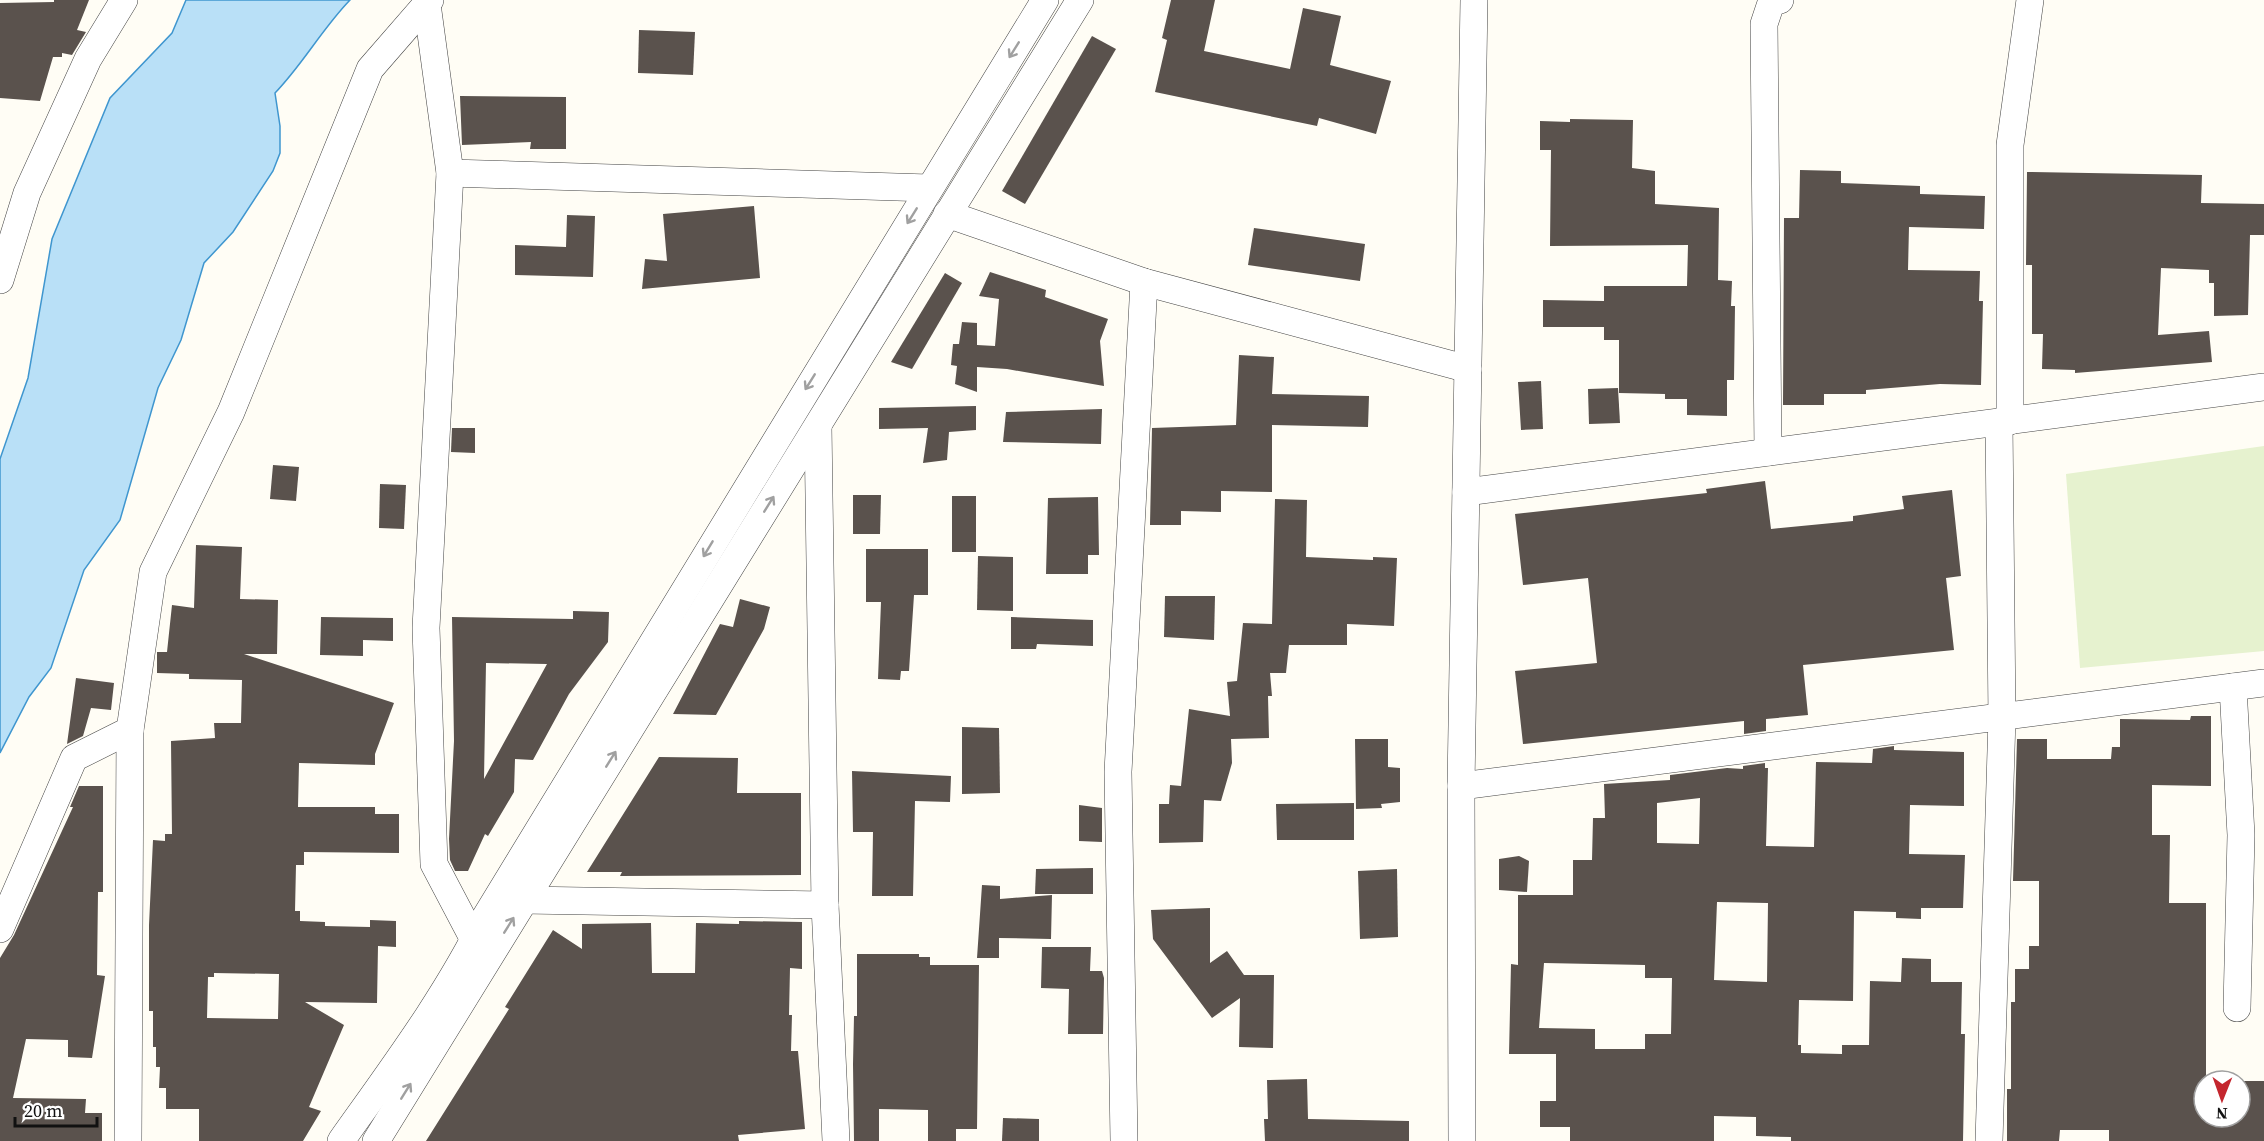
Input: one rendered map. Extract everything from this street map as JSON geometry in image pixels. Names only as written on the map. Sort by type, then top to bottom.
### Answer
[{"type":"street","points":[[0,280],[27,194],[88,59],[124,0]]},
{"type":"street","points":[[341,1141],[406,1050],[474,940],[486,916],[928,188],[1045,0]]},
{"type":"street","points":[[376,1141],[1080,0]]},
{"type":"street","points":[[1462,1141],[1461,786],[1474,0]]},
{"type":"street","points":[[1768,452],[1764,24],[1771,3],[1780,0]]},
{"type":"street","points":[[1989,1141],[2002,718],[2010,145],[2030,0]]},
{"type":"street","points":[[429,2],[450,173],[426,628],[434,864],[474,940]]},
{"type":"street","points":[[128,1141],[130,730],[153,572],[231,412],[370,69],[429,2]]},
{"type":"street","points":[[450,173],[928,188]]},
{"type":"street","points":[[947,214],[1144,282],[1468,369]]},
{"type":"street","points":[[1124,1141],[1118,772],[1144,282]]},
{"type":"street","points":[[1466,492],[2264,387]]},
{"type":"street","points":[[818,426],[825,905],[836,1141]]},
{"type":"street","points":[[1461,786],[2264,683]]},
{"type":"street","points":[[2233,687],[2241,835],[2237,1008]]},
{"type":"street","points":[[0,929],[74,759],[130,730]]},
{"type":"street","points":[[524,900],[825,905]]},
{"type":"green space","points":[[2264,446],[2264,651],[2080,668],[2066,474]]},
{"type":"water","points":[[186,0],[350,0],[275,93],[280,126],[280,153],[273,171],[233,232],[204,263],[181,340],[158,388],[120,520],[84,570],[51,668],[29,697],[0,753],[0,459],[28,378],[52,239],[110,98],[172,33]]},
{"type":"building","points":[[54,0],[89,0],[77,30],[86,32],[72,55],[62,53],[62,57],[53,57],[40,101],[0,98],[0,3],[54,2]]},
{"type":"building","points":[[1171,0],[1215,0],[1204,51],[1290,69],[1303,8],[1341,16],[1330,65],[1391,81],[1376,134],[1319,118],[1317,126],[1155,92],[1167,40],[1162,38]]},
{"type":"building","points":[[639,30],[695,32],[693,75],[638,73]]},
{"type":"building","points":[[1092,36],[1116,49],[1025,204],[1002,191]]},
{"type":"building","points":[[460,96],[566,97],[566,149],[530,149],[531,142],[462,145]]},
{"type":"building","points":[[1570,119],[1633,120],[1632,168],[1655,171],[1655,204],[1719,208],[1718,280],[1732,281],[1731,306],[1735,306],[1734,380],[1727,380],[1727,416],[1687,415],[1687,399],[1665,399],[1665,394],[1619,393],[1619,340],[1604,340],[1604,327],[1543,327],[1543,300],[1604,301],[1604,286],[1687,286],[1688,245],[1550,246],[1551,150],[1540,150],[1540,121],[1570,122]]},
{"type":"building","points":[[1800,170],[1841,171],[1841,183],[1920,186],[1920,194],[1985,196],[1984,229],[1909,227],[1908,270],[1980,271],[1979,301],[1983,301],[1981,385],[1940,384],[1866,390],[1866,394],[1824,394],[1824,405],[1783,405],[1784,218],[1799,218]]},
{"type":"building","points":[[2027,172],[2202,175],[2201,203],[2264,204],[2264,235],[2250,235],[2248,315],[2214,316],[2214,283],[2209,283],[2209,270],[2161,268],[2158,335],[2209,331],[2212,362],[2075,373],[2075,370],[2042,369],[2043,334],[2032,334],[2032,265],[2026,265]]},
{"type":"building","points":[[754,206],[760,278],[642,289],[645,259],[667,261],[663,214]]},
{"type":"building","points":[[567,215],[595,216],[593,277],[515,275],[515,245],[566,247]]},
{"type":"building","points":[[1254,228],[1365,244],[1360,281],[1248,265]]},
{"type":"building","points":[[990,272],[1046,290],[1045,297],[1108,319],[1100,341],[1104,386],[1007,369],[977,367],[977,392],[955,384],[957,366],[951,365],[953,344],[959,344],[962,322],[977,323],[977,345],[995,346],[999,299],[979,296]]},
{"type":"building","points":[[945,273],[962,283],[912,369],[891,362]]},
{"type":"building","points":[[1239,355],[1274,357],[1272,394],[1369,396],[1368,427],[1272,425],[1272,492],[1221,491],[1221,512],[1181,511],[1181,525],[1150,525],[1152,428],[1236,425]]},
{"type":"building","points":[[1541,381],[1543,429],[1521,430],[1518,382]]},
{"type":"building","points":[[1618,388],[1620,423],[1589,424],[1588,389]]},
{"type":"building","points":[[976,406],[976,430],[949,432],[947,460],[923,463],[928,428],[879,429],[879,408]]},
{"type":"building","points":[[1102,409],[1101,444],[1003,442],[1006,412]]},
{"type":"building","points":[[452,428],[475,428],[475,453],[451,452]]},
{"type":"building","points":[[273,465],[299,467],[296,501],[270,499]]},
{"type":"building","points":[[1765,481],[1771,529],[1853,521],[1853,516],[1904,509],[1902,496],[1952,490],[1961,576],[1946,578],[1954,650],[1803,665],[1808,715],[1766,719],[1766,731],[1744,734],[1744,721],[1523,744],[1515,671],[1597,663],[1588,578],[1523,585],[1515,514],[1707,493],[1706,489]]},
{"type":"building","points":[[380,484],[406,485],[404,529],[379,528]]},
{"type":"building","points":[[853,495],[881,495],[880,534],[853,534]]},
{"type":"building","points":[[952,496],[976,496],[976,552],[952,552]]},
{"type":"building","points":[[1098,497],[1099,555],[1088,555],[1088,574],[1046,574],[1048,498]]},
{"type":"building","points":[[1275,499],[1307,500],[1306,557],[1373,560],[1373,557],[1397,558],[1394,626],[1347,624],[1347,645],[1289,645],[1286,673],[1270,673],[1272,696],[1268,696],[1269,738],[1231,739],[1232,763],[1221,801],[1204,800],[1203,842],[1159,843],[1159,804],[1169,804],[1170,785],[1181,786],[1189,709],[1230,716],[1227,682],[1237,681],[1243,623],[1272,624]]},
{"type":"building","points":[[196,545],[242,547],[240,599],[278,600],[277,654],[244,654],[394,703],[375,754],[375,765],[299,763],[298,807],[375,807],[375,814],[399,814],[399,853],[304,852],[304,865],[296,865],[295,911],[300,911],[300,921],[325,922],[325,926],[370,927],[370,920],[396,921],[396,947],[378,946],[377,1003],[305,1002],[344,1025],[309,1107],[321,1111],[303,1141],[199,1141],[199,1109],[166,1109],[166,1088],[159,1088],[160,1067],[156,1067],[156,1047],[153,1047],[153,1011],[149,1011],[149,925],[153,840],[165,841],[165,834],[172,834],[171,741],[215,738],[214,723],[241,723],[242,680],[189,679],[189,674],[157,673],[157,652],[167,652],[172,605],[194,608]],"holes":[[[214,973],[279,974],[278,1019],[207,1018],[208,977],[214,977]]]},
{"type":"building","points":[[866,549],[928,549],[928,595],[914,595],[909,671],[901,671],[900,680],[878,679],[881,602],[866,602]]},
{"type":"building","points":[[978,556],[1013,557],[1013,611],[977,610]]},
{"type":"building","points":[[1165,596],[1215,596],[1214,640],[1164,637]]},
{"type":"building","points":[[740,599],[770,607],[764,629],[716,715],[673,714],[720,624],[733,627]]},
{"type":"building","points":[[573,611],[609,612],[608,642],[569,694],[533,760],[515,759],[514,792],[488,836],[485,834],[468,871],[455,871],[450,860],[449,839],[454,741],[452,617],[573,619]],"holes":[[[486,663],[547,664],[484,779]]]},
{"type":"building","points":[[321,617],[393,618],[393,641],[363,640],[363,656],[320,655]]},
{"type":"building","points":[[1011,617],[1093,620],[1093,646],[1037,644],[1036,649],[1011,649]]},
{"type":"building","points":[[76,678],[114,683],[111,710],[91,708],[83,736],[67,744]]},
{"type":"building","points":[[2191,716],[2211,716],[2211,786],[2152,785],[2152,835],[2170,835],[2169,903],[2206,903],[2206,1069],[2192,1069],[2192,1129],[2252,1129],[2252,1081],[2264,1081],[2264,1141],[2109,1141],[2109,1130],[2060,1130],[2059,1141],[2007,1141],[2007,1089],[2011,1089],[2011,1002],[2015,1002],[2015,969],[2029,969],[2029,946],[2039,946],[2039,881],[2013,881],[2017,739],[2047,739],[2047,759],[2111,759],[2112,747],[2120,747],[2120,719],[2190,720]]},
{"type":"building","points":[[962,727],[999,728],[1000,793],[962,794]]},
{"type":"building","points":[[1355,739],[1388,739],[1388,767],[1400,768],[1400,802],[1381,804],[1382,808],[1356,809]]},
{"type":"building","points":[[1894,746],[1894,750],[1964,752],[1964,806],[1910,805],[1909,854],[1965,855],[1963,908],[1921,908],[1921,919],[1896,918],[1896,912],[1854,911],[1853,1001],[1799,1000],[1798,1045],[1801,1045],[1801,1053],[1842,1054],[1842,1045],[1869,1045],[1870,981],[1901,982],[1902,958],[1931,959],[1931,982],[1962,982],[1961,1034],[1965,1034],[1963,1141],[1791,1141],[1791,1137],[1756,1136],[1756,1117],[1714,1116],[1714,1141],[1570,1141],[1570,1127],[1540,1127],[1540,1101],[1556,1101],[1556,1054],[1509,1054],[1511,964],[1518,965],[1518,895],[1573,895],[1573,860],[1592,860],[1593,818],[1605,818],[1604,784],[1670,780],[1670,775],[1727,768],[1743,769],[1743,766],[1765,763],[1765,768],[1768,768],[1766,846],[1814,847],[1816,762],[1872,763],[1873,749]],"holes":[[[1700,798],[1699,844],[1657,843],[1657,803]],[[1717,902],[1768,903],[1767,982],[1714,980]],[[1544,963],[1645,965],[1645,978],[1672,978],[1671,1034],[1645,1034],[1645,1049],[1595,1049],[1595,1029],[1539,1028]]]},
{"type":"building","points":[[659,757],[738,758],[737,793],[801,793],[801,875],[620,876],[622,872],[587,872]]},
{"type":"building","points":[[852,771],[951,776],[950,802],[915,801],[913,896],[872,896],[873,832],[853,832]]},
{"type":"building","points":[[79,786],[103,786],[103,892],[98,892],[97,975],[105,976],[92,1058],[68,1057],[68,1040],[26,1039],[13,1098],[86,1099],[85,1113],[102,1113],[102,1141],[0,1141],[0,958],[14,935],[73,807],[70,807]]},
{"type":"building","points":[[1354,803],[1354,840],[1277,840],[1276,804]]},
{"type":"building","points":[[1079,805],[1102,808],[1102,842],[1079,841]]},
{"type":"building","points":[[1519,856],[1529,861],[1527,892],[1499,890],[1499,859]]},
{"type":"building","points":[[1093,868],[1093,894],[1035,894],[1036,869]]},
{"type":"building","points":[[1397,869],[1398,937],[1360,939],[1358,871]]},
{"type":"building","points":[[982,885],[1000,886],[1000,899],[1052,895],[1051,939],[999,938],[999,958],[977,958]]},
{"type":"building","points":[[1210,908],[1210,963],[1227,951],[1244,975],[1274,975],[1273,1048],[1239,1047],[1240,998],[1212,1018],[1153,939],[1151,910]]},
{"type":"building","points":[[739,921],[802,922],[802,969],[790,968],[789,1015],[792,1015],[791,1051],[798,1051],[805,1129],[738,1135],[739,1141],[426,1141],[509,1009],[505,1007],[553,930],[582,949],[582,924],[651,923],[652,973],[695,973],[696,923],[739,924]]},
{"type":"building","points":[[1042,947],[1091,947],[1090,971],[1102,971],[1104,978],[1103,1034],[1068,1034],[1069,989],[1041,988]]},
{"type":"building","points":[[857,954],[919,954],[919,957],[930,957],[930,965],[979,965],[977,1129],[956,1129],[956,1141],[928,1141],[928,1110],[879,1109],[879,1141],[854,1141],[853,1064],[854,1016],[857,1016]]},
{"type":"building","points":[[1307,1079],[1308,1119],[1409,1121],[1409,1141],[1265,1141],[1264,1119],[1268,1119],[1267,1080]]},
{"type":"building","points":[[1003,1118],[1039,1119],[1039,1141],[1002,1141]]}]
